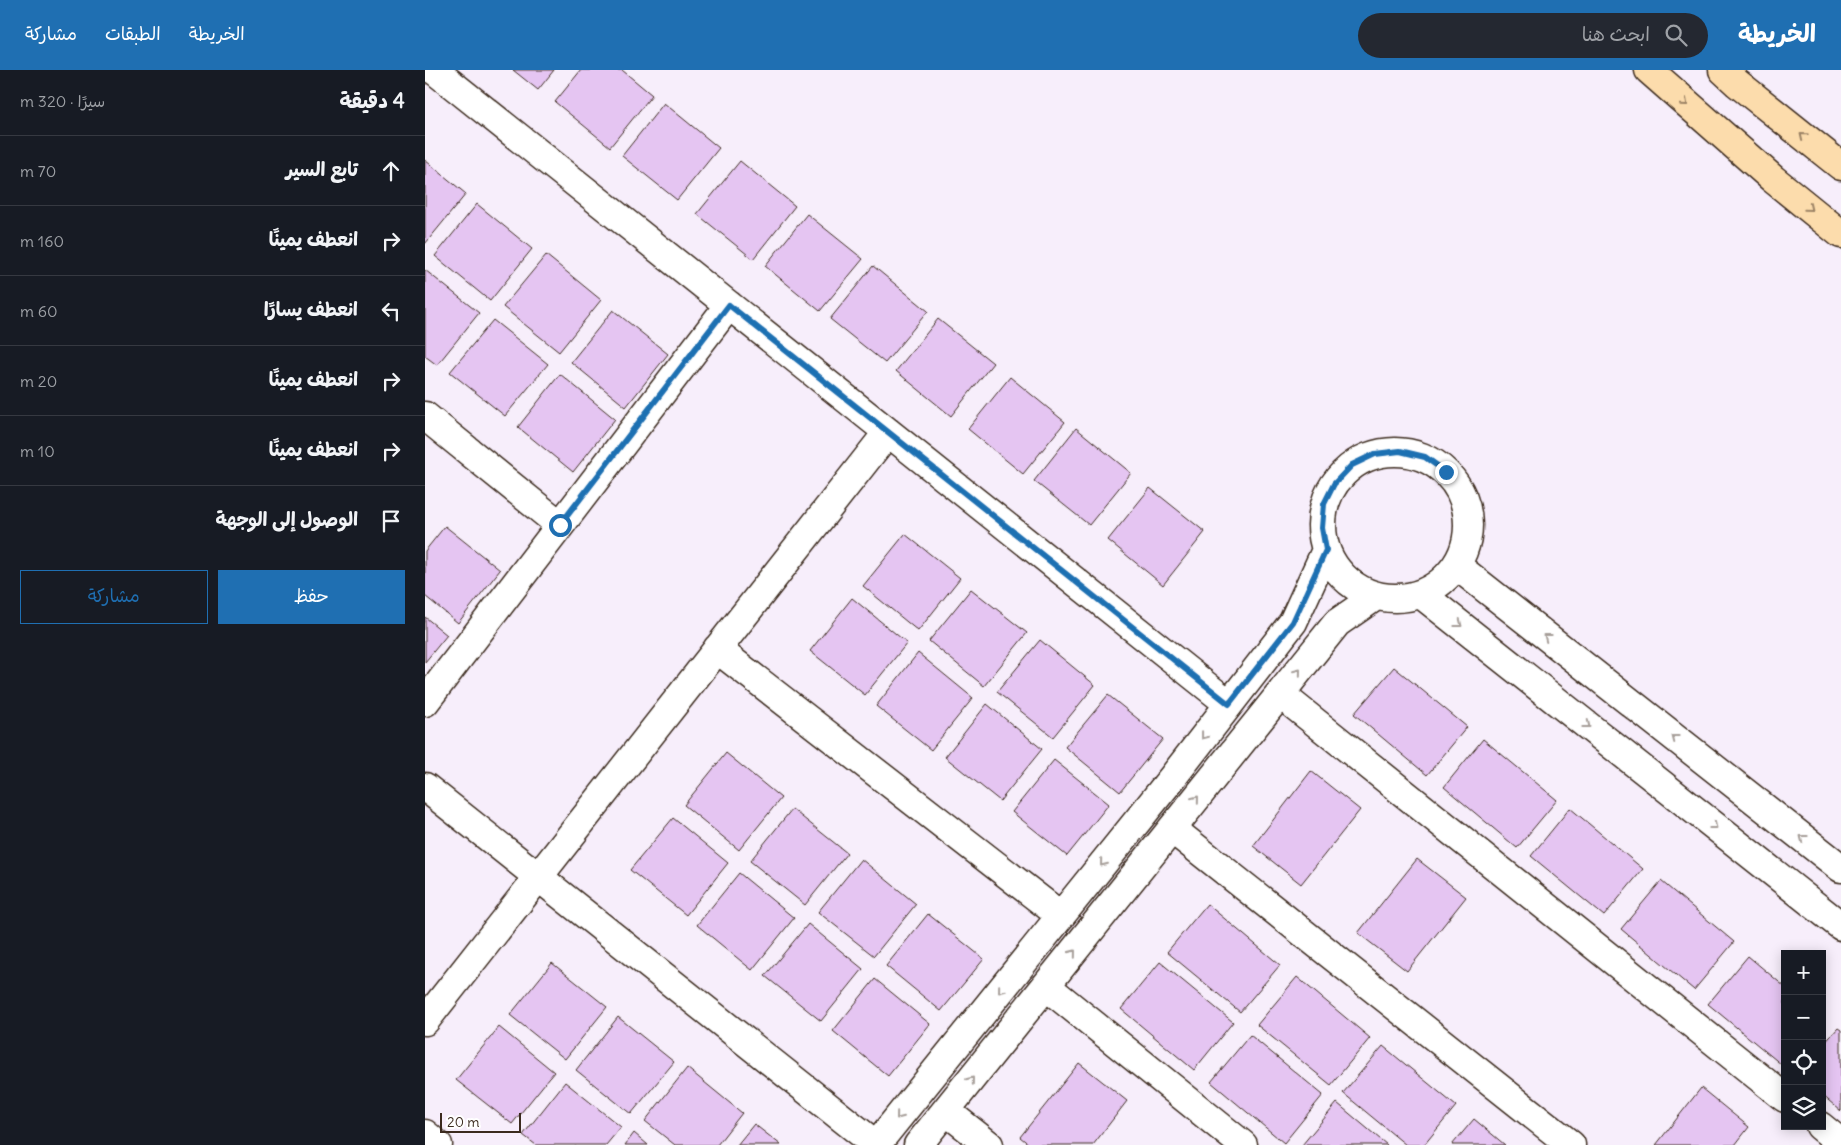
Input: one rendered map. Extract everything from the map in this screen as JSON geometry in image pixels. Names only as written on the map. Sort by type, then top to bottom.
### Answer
[{"type":"main road","points":[[1649,70],[1773,179],[1841,234]]},
{"type":"main road","points":[[1723,70],[1841,166]]},
{"type":"street","points":[[434,70],[1229,704]]},
{"type":"street","points":[[425,702],[729,305]]},
{"type":"street","points":[[425,416],[560,525]]},
{"type":"street","points":[[425,1021],[888,432]]},
{"type":"street","points":[[1400,451],[1425,457],[1446,472],[1462,492],[1469,517],[1467,542],[1457,566],[1441,582],[1421,594],[1399,598],[1376,596],[1355,586],[1338,570],[1326,550],[1322,528],[1324,504],[1334,484],[1352,465],[1375,454],[1400,451]]},
{"type":"street","points":[[425,787],[876,1145],[1061,916],[1293,622],[1326,550]]},
{"type":"street","points":[[1457,566],[1841,868]]},
{"type":"street","points":[[1421,594],[1841,926]]},
{"type":"street","points":[[919,1145],[1337,623],[1376,596]]},
{"type":"street","points":[[717,649],[1061,916]]},
{"type":"street","points":[[1280,694],[1781,1095]]},
{"type":"street","points":[[1172,829],[1571,1145]]},
{"type":"street","points":[[1046,986],[1243,1145]]},
{"type":"street","points":[[946,1111],[989,1145]]},
{"type":"street","points":[[1825,1130],[1841,1143]]},
{"type":"street","points":[[425,1134],[438,1145]]},
{"type":"building","points":[[513,70],[554,70],[538,90]]},
{"type":"building","points":[[581,70],[622,70],[652,95],[610,147],[555,102]]},
{"type":"building","points":[[664,103],[719,148],[677,200],[622,156]]},
{"type":"building","points":[[425,160],[466,194],[425,244]]},
{"type":"building","points":[[740,161],[795,206],[753,259],[697,214]]},
{"type":"building","points":[[477,204],[532,249],[490,301],[435,256]]},
{"type":"building","points":[[807,214],[863,259],[820,311],[765,266]]},
{"type":"building","points":[[546,255],[601,300],[559,352],[503,307]]},
{"type":"building","points":[[873,266],[928,311],[885,363],[830,319]]},
{"type":"building","points":[[425,270],[479,313],[437,365],[425,356]]},
{"type":"building","points":[[613,310],[668,354],[626,407],[571,362]]},
{"type":"building","points":[[938,319],[993,363],[951,416],[896,371]]},
{"type":"building","points":[[493,320],[548,364],[505,416],[450,372]]},
{"type":"building","points":[[560,374],[615,419],[573,472],[518,427]]},
{"type":"building","points":[[1010,377],[1065,422],[1023,474],[968,429]]},
{"type":"building","points":[[1076,428],[1131,473],[1089,525],[1034,481]]},
{"type":"building","points":[[1150,488],[1205,532],[1163,585],[1108,540]]},
{"type":"building","points":[[445,526],[500,570],[458,623],[425,596],[425,551]]},
{"type":"building","points":[[905,534],[960,578],[918,631],[863,586]]},
{"type":"building","points":[[971,589],[1027,633],[984,686],[929,641]]},
{"type":"building","points":[[852,598],[907,643],[865,695],[810,651]]},
{"type":"building","points":[[425,617],[447,635],[425,662]]},
{"type":"building","points":[[1040,640],[1095,685],[1053,737],[997,692]]},
{"type":"building","points":[[918,653],[973,698],[931,750],[876,706]]},
{"type":"building","points":[[1394,667],[1467,727],[1427,775],[1354,714]]},
{"type":"building","points":[[1108,695],[1163,739],[1120,792],[1065,747]]},
{"type":"building","points":[[987,704],[1042,749],[1000,801],[945,757]]},
{"type":"building","points":[[1483,739],[1557,800],[1517,848],[1444,787]]},
{"type":"building","points":[[726,753],[781,798],[739,850],[684,805]]},
{"type":"building","points":[[1054,760],[1109,804],[1067,856],[1012,812]]},
{"type":"building","points":[[1311,771],[1360,810],[1301,884],[1253,846]]},
{"type":"building","points":[[1570,808],[1643,869],[1604,916],[1531,856]]},
{"type":"building","points":[[792,809],[847,853],[805,905],[750,861]]},
{"type":"building","points":[[673,818],[728,863],[686,915],[630,870]]},
{"type":"building","points":[[861,859],[916,904],[874,956],[818,912]]},
{"type":"building","points":[[1417,859],[1466,897],[1407,971],[1358,933]]},
{"type":"building","points":[[739,873],[794,918],[752,970],[697,925]]},
{"type":"building","points":[[1661,881],[1734,942],[1694,990],[1621,929]]},
{"type":"building","points":[[1207,904],[1280,965],[1240,1012],[1167,952]]},
{"type":"building","points":[[928,914],[984,959],[941,1011],[886,966]]},
{"type":"building","points":[[808,924],[863,969],[821,1021],[765,976]]},
{"type":"building","points":[[1748,956],[1781,984],[1781,1064],[1708,1004]]},
{"type":"building","points":[[1160,962],[1233,1022],[1194,1070],[1121,1009]]},
{"type":"building","points":[[552,963],[607,1007],[565,1059],[510,1015]]},
{"type":"building","points":[[1297,977],[1370,1038],[1331,1085],[1257,1025]]},
{"type":"building","points":[[875,979],[930,1024],[888,1076],[833,1031]]},
{"type":"building","points":[[618,1017],[674,1062],[631,1114],[576,1070]]},
{"type":"building","points":[[499,1027],[554,1072],[512,1124],[456,1080]]},
{"type":"building","points":[[1838,1028],[1841,1030],[1841,1111],[1826,1098],[1826,1042]]},
{"type":"building","points":[[1250,1035],[1323,1095],[1284,1143],[1211,1082]]},
{"type":"building","points":[[1383,1046],[1456,1106],[1424,1145],[1406,1145],[1343,1093]]},
{"type":"building","points":[[1079,1063],[1127,1101],[1093,1145],[1030,1145],[1020,1137]]},
{"type":"building","points":[[687,1068],[742,1113],[717,1145],[675,1145],[645,1121]]},
{"type":"building","points":[[565,1082],[621,1127],[606,1145],[536,1145],[523,1135]]},
{"type":"building","points":[[1701,1088],[1749,1127],[1735,1145],[1656,1145]]},
{"type":"building","points":[[1337,1103],[1387,1145],[1302,1145]]},
{"type":"building","points":[[1474,1119],[1505,1145],[1452,1145]]},
{"type":"building","points":[[754,1124],[781,1145],[737,1145]]},
{"type":"building","points":[[634,1133],[648,1145],[625,1145]]},
{"type":"route","points":[[560,525],[729,305],[1229,704],[1293,622],[1326,550],[1322,528],[1324,504],[1334,484],[1352,465],[1375,454],[1400,451],[1425,457],[1446,472]]}]
